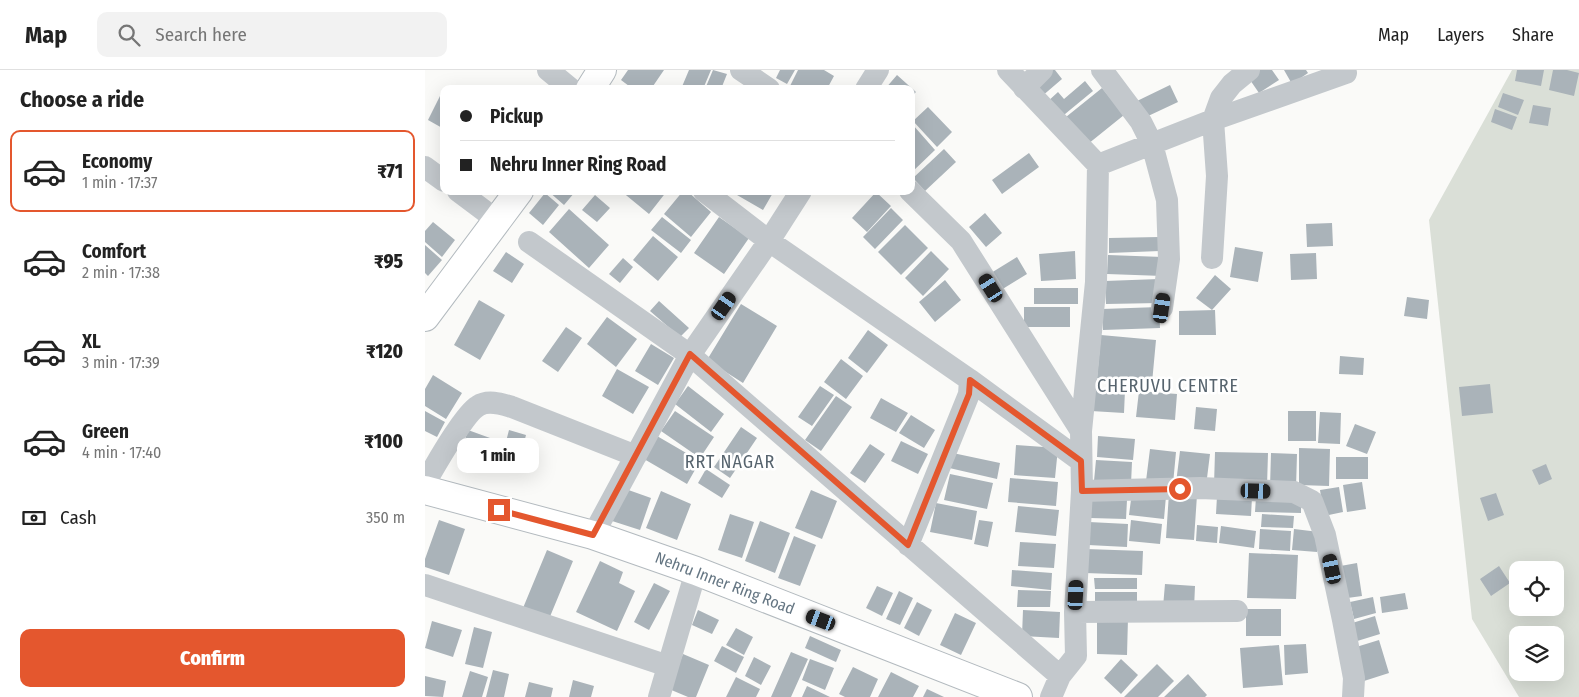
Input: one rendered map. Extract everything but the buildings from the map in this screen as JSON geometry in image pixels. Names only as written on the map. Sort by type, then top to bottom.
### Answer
[{"type":"street","points":[[548,70],[566,85]]},
{"type":"street","points":[[593,85],[603,70]]},
{"type":"street","points":[[741,70],[763,85]]},
{"type":"street","points":[[868,85],[877,70]]},
{"type":"street","points":[[1008,70],[1098,165],[1096,282],[1081,431],[1082,491],[1075,612],[1075,656],[1060,676],[1051,697]]},
{"type":"street","points":[[1024,88],[1042,70]]},
{"type":"street","points":[[1102,70],[1141,122],[1152,144],[1167,200],[1169,259],[1162,308]]},
{"type":"street","points":[[1212,258],[1217,176],[1213,120],[1221,98],[1232,84],[1249,70]]},
{"type":"street","points":[[1098,165],[1213,120],[1346,73]]},
{"type":"street","points":[[425,167],[440,178]]},
{"type":"street","points":[[463,195],[498,221]]},
{"type":"street","points":[[426,323],[516,195]]},
{"type":"street","points":[[709,195],[769,241],[970,380],[1081,461]]},
{"type":"street","points":[[593,535],[690,354],[769,241],[798,195]]},
{"type":"street","points":[[914,195],[961,240],[1081,431]]},
{"type":"street","points":[[529,242],[690,354],[1060,676]]},
{"type":"street","points":[[908,545],[969,394],[970,380]]},
{"type":"street","points":[[425,483],[467,416],[479,405],[494,402],[512,407],[636,456]]},
{"type":"street","points":[[1082,491],[1200,488],[1294,492],[1312,502],[1325,535],[1343,620],[1354,678],[1353,697]]},
{"type":"street","name":"Nehru Inner Ring Road","points":[[425,490],[593,535],[696,571],[1018,697]]},
{"type":"street","points":[[659,697],[696,571]]},
{"type":"street","points":[[425,585],[668,666]]},
{"type":"street","points":[[1075,612],[1237,611]]},
{"type":"shaded area","points":[[1512,70],[1579,70],[1579,697],[1519,697],[1509,681],[1564,681],[1564,626],[1509,626],[1509,680],[1472,619],[1429,220]]},
{"type":"district","name":"CHERUVU CENTRE","points":[[1168,386]]},
{"type":"district","name":"RRT NAGAR","points":[[730,462]]},
{"type":"route","points":[[499,510],[593,535],[690,354],[908,545],[969,394],[970,380],[1081,461],[1082,491],[1180,489]]}]
